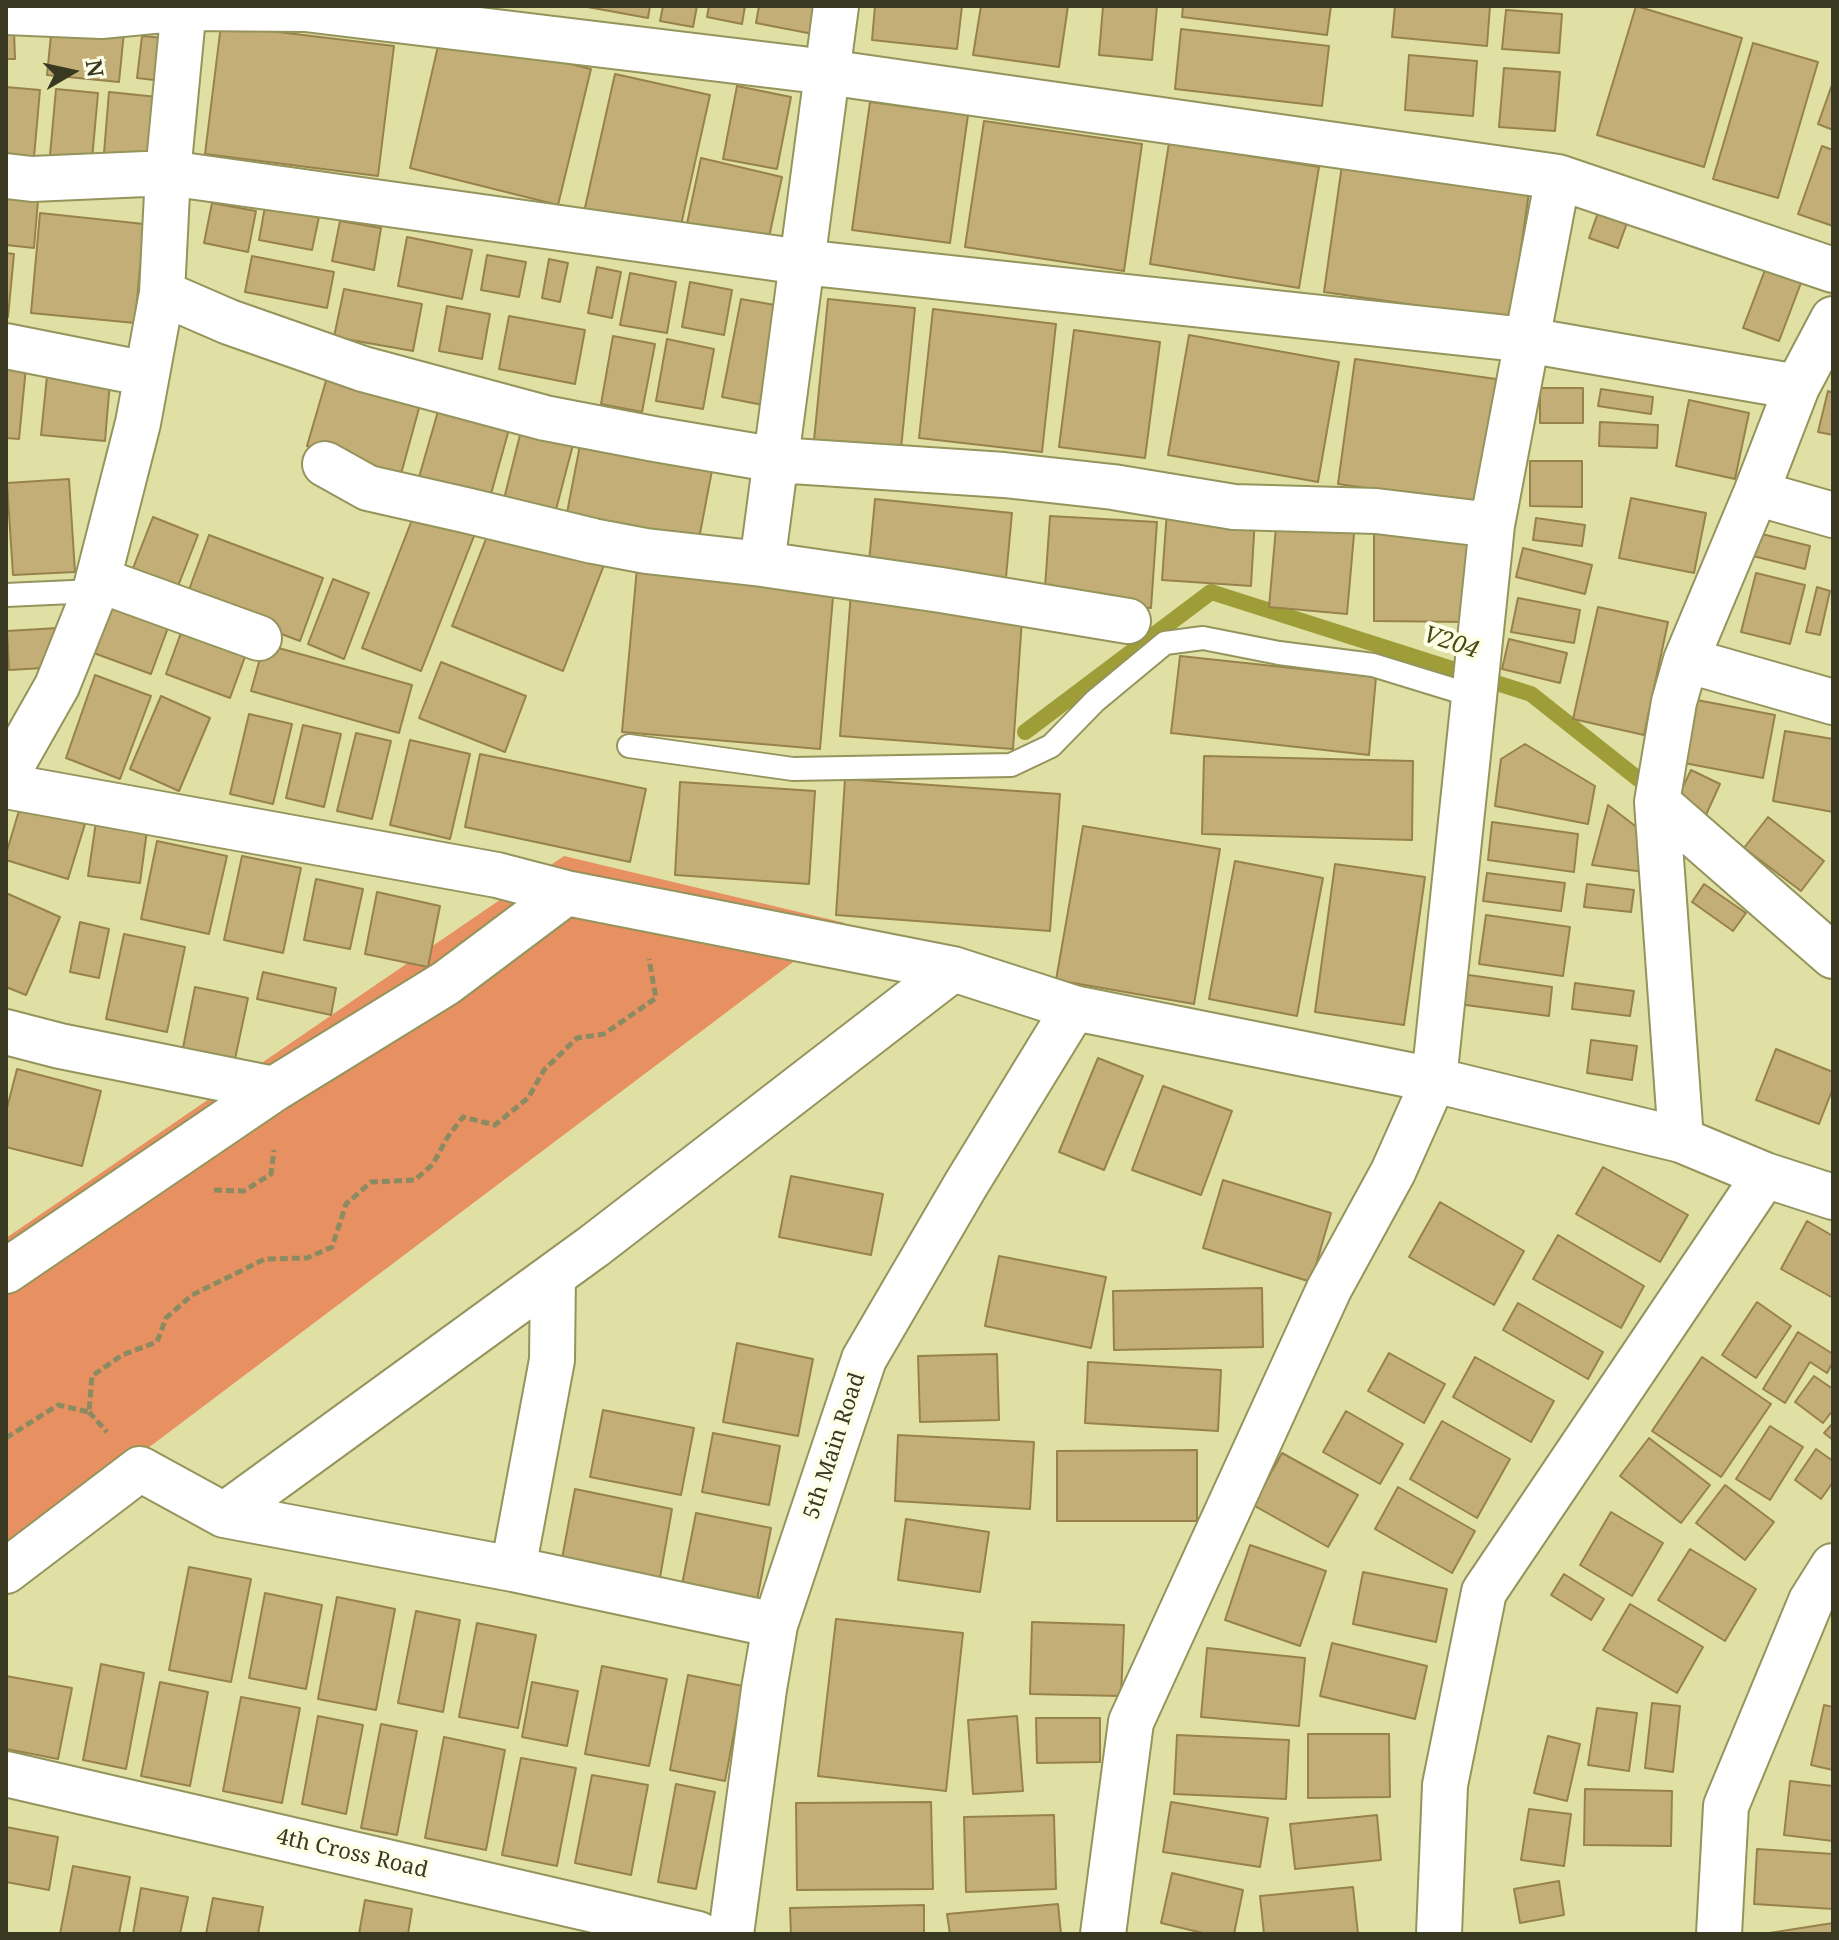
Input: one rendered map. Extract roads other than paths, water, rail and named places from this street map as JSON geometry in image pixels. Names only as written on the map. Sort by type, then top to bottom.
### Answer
[{"type":"street","points":[[762,564],[836,6]]},
{"type":"street","points":[[6,776],[57,686],[97,586],[138,423],[162,293],[168,173],[184,7]]},
{"type":"street","points":[[6,12],[101,16],[184,7],[305,9],[827,72],[1558,177],[1833,270]]},
{"type":"street","points":[[6,176],[32,179],[168,173],[802,262],[1527,340],[1797,387]]},
{"type":"street","points":[[1103,1934],[1131,1722],[1329,1289],[1393,1172],[1434,1080],[1492,525],[1558,177]]},
{"type":"street","points":[[162,293],[229,322],[363,369],[545,418],[777,460],[1020,477],[1113,487],[1234,507],[1376,511],[1492,525]]},
{"type":"street","points":[[1681,1140],[1660,785],[1674,702],[1686,660],[1797,387],[1833,319]]},
{"type":"street","points":[[6,346],[147,374]]},
{"type":"street","points":[[325,464],[368,488],[593,541],[646,551],[941,590],[1128,621]]},
{"type":"street","points":[[1756,493],[1833,515]]},
{"type":"street","points":[[97,586],[259,638]]},
{"type":"street","points":[[1686,660],[1833,702]]},
{"type":"street","points":[[1660,785],[1833,956]]},
{"type":"street","points":[[6,786],[497,875],[566,893],[953,969],[1074,1008],[1434,1080],[1681,1140],[1765,1175],[1833,1197]]},
{"type":"street","points":[[6,1271],[274,1089],[446,983],[566,893]]},
{"type":"street","points":[[224,1515],[553,1276],[953,969]]},
{"type":"street","name":"5th Main Road","points":[[731,1934],[775,1625],[864,1359],[1074,1008]]},
{"type":"street","points":[[6,1032],[60,1046],[274,1089]]},
{"type":"street","points":[[1439,1934],[1445,1785],[1484,1592],[1765,1175]]},
{"type":"street","points":[[513,1569],[552,1360],[553,1276]]},
{"type":"street","points":[[6,1571],[140,1469],[224,1515],[513,1569],[775,1625]]},
{"type":"street","points":[[1719,1934],[1726,1806],[1811,1601],[1833,1566]]},
{"type":"street","name":"4th Cross Road","points":[[6,1774],[698,1934]]},
{"type":"lane","points":[[6,595],[97,586]]},
{"type":"lane","points":[[629,746],[793,769],[1011,765],[1051,746],[1095,701],[1165,643],[1203,638],[1279,653],[1373,665],[1474,694]]},
{"type":"waterway","name":"V204","points":[[1025,732],[1211,592],[1531,694],[1656,793]]}]
